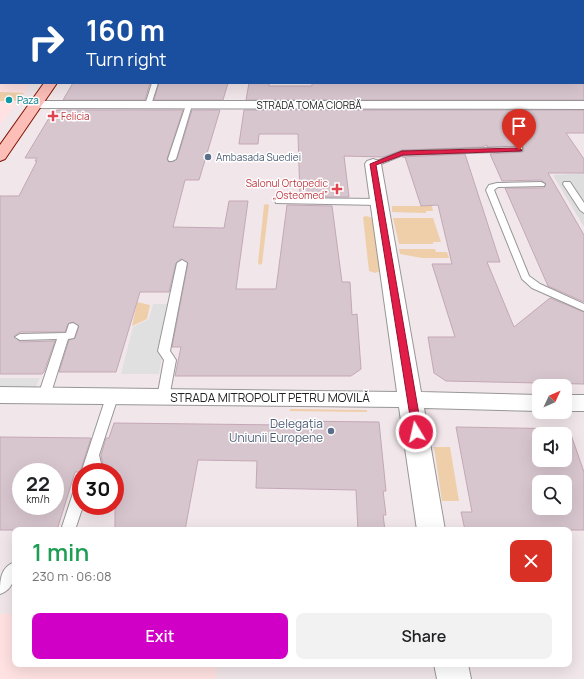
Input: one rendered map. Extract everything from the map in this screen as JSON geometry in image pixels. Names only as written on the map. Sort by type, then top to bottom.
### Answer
[{"type":"street","points":[[0,156],[50,84]]},
{"type":"street","name":"STRADA TOMA CIORBĂ","points":[[35,105],[584,105]]},
{"type":"street","points":[[373,164],[431,527]]},
{"type":"street","name":"STRADA MITROPOLIT PETRU MOVILĂ","points":[[0,396],[411,400],[532,403]]},
{"type":"street","points":[[572,403],[584,404]]},
{"type":"street","points":[[452,667],[454,679]]},
{"type":"lane","points":[[148,105],[156,84]]},
{"type":"lane","points":[[172,159],[189,105]]},
{"type":"lane","points":[[373,164],[402,153],[519,150]]},
{"type":"lane","points":[[541,184],[497,186],[492,187],[490,190],[525,277],[536,286],[584,308]]},
{"type":"lane","points":[[567,184],[584,210]]},
{"type":"lane","points":[[279,202],[379,202]]},
{"type":"lane","points":[[163,398],[170,360],[164,351],[182,262]]},
{"type":"lane","points":[[20,337],[70,336],[74,326]]},
{"type":"lane","points":[[44,396],[64,336]]},
{"type":"lane","points":[[90,463],[112,397]]},
{"type":"lane","points":[[93,454],[94,463]]},
{"type":"lane","points":[[69,527],[73,515]]},
{"type":"lane","points":[[0,588],[12,572]]},
{"type":"shaded area","points":[[0,84],[30,84],[0,125]]},
{"type":"shaded area","points":[[0,92],[24,93],[17,101],[12,101],[13,99],[6,99],[4,101],[0,101]]},
{"type":"shaded area","points":[[584,173],[584,227],[553,175]]},
{"type":"shaded area","points":[[264,205],[269,205],[262,264],[260,265],[258,263]]},
{"type":"shaded area","points":[[392,206],[432,206],[433,211],[426,211],[426,213],[392,212]]},
{"type":"shaded area","points":[[366,216],[373,218],[380,271],[375,273],[369,271],[363,217]]},
{"type":"shaded area","points":[[393,218],[433,218],[441,242],[433,242],[433,244],[399,244]]},
{"type":"shaded area","points":[[399,249],[435,249],[436,252],[447,252],[449,258],[422,258],[400,254]]},
{"type":"shaded area","points":[[137,302],[150,305],[147,319],[132,326]]},
{"type":"shaded area","points":[[153,304],[171,304],[159,374],[121,374],[133,327],[149,319]]},
{"type":"shaded area","points":[[0,378],[40,378],[33,392],[0,392]]},
{"type":"shaded area","points":[[290,409],[367,410],[367,412],[290,411]]},
{"type":"shaded area","points":[[434,447],[450,447],[459,501],[442,501]]},
{"type":"shaded area","points":[[0,614],[12,614],[12,667],[217,667],[216,679],[0,679]]},
{"type":"building","points":[[72,84],[150,84],[145,100],[63,100]]},
{"type":"building","points":[[159,84],[228,84],[223,100],[154,100]]},
{"type":"building","points":[[249,84],[269,84],[269,86],[312,86],[312,84],[584,84],[584,100],[246,100]]},
{"type":"building","points":[[57,110],[183,110],[167,159],[169,162],[177,159],[192,110],[220,110],[199,180],[185,180],[173,227],[224,228],[229,201],[248,201],[236,289],[276,289],[287,205],[332,206],[342,282],[350,282],[352,315],[357,314],[361,369],[351,376],[175,376],[181,347],[172,347],[188,263],[181,259],[176,263],[169,292],[140,292],[116,372],[59,372],[69,340],[75,338],[79,326],[73,322],[68,324],[65,332],[20,332],[14,336],[20,342],[55,341],[42,374],[0,374],[0,196],[19,196],[37,161],[35,161],[37,158],[25,158],[49,118]]},
{"type":"building","points":[[244,110],[584,110],[584,133],[566,133],[584,159],[584,173],[548,173],[584,235],[584,302],[548,286],[505,188],[544,188],[546,184],[541,180],[502,181],[490,154],[522,152],[524,151],[523,146],[487,147],[487,145],[482,147],[402,150],[383,157],[344,156],[349,197],[300,197],[298,134],[259,134],[258,144],[239,144]]},
{"type":"building","points":[[465,154],[500,262],[487,262],[514,327],[550,298],[584,312],[584,384],[572,384],[572,379],[532,379],[532,383],[446,381],[434,373],[428,337],[455,337],[432,264],[452,264],[438,205],[421,206],[405,157],[402,157]]},
{"type":"building","points":[[289,421],[379,422],[386,491],[383,491],[386,515],[383,515],[385,527],[358,527],[356,490],[256,488],[257,461],[198,460],[186,527],[115,527],[115,515],[124,515],[124,463],[102,463],[101,455],[106,438],[109,438],[114,423],[282,425]]},
{"type":"building","points":[[456,427],[532,428],[532,467],[572,467],[572,438],[584,472],[584,530],[572,530],[572,527],[464,527],[461,512],[472,512]]},
{"type":"building","points":[[0,437],[91,438],[83,463],[72,463],[72,482],[64,507],[64,463],[12,463],[12,515],[62,515],[58,527],[12,527],[12,530],[0,530]]},
{"type":"place","name":"Paza","points":[[9,100]]},
{"type":"place","name":"Felicia","points":[[53,116]]},
{"type":"place","name":"Ambasada Suediei","points":[[208,157]]},
{"type":"place","name":"Salonul Ortopedic „Osteomed”","points":[[337,189]]},
{"type":"place","name":"Delegația Uniunii Europene","points":[[331,431]]},
{"type":"route","points":[[416,432],[373,164],[402,153],[519,150]]}]
